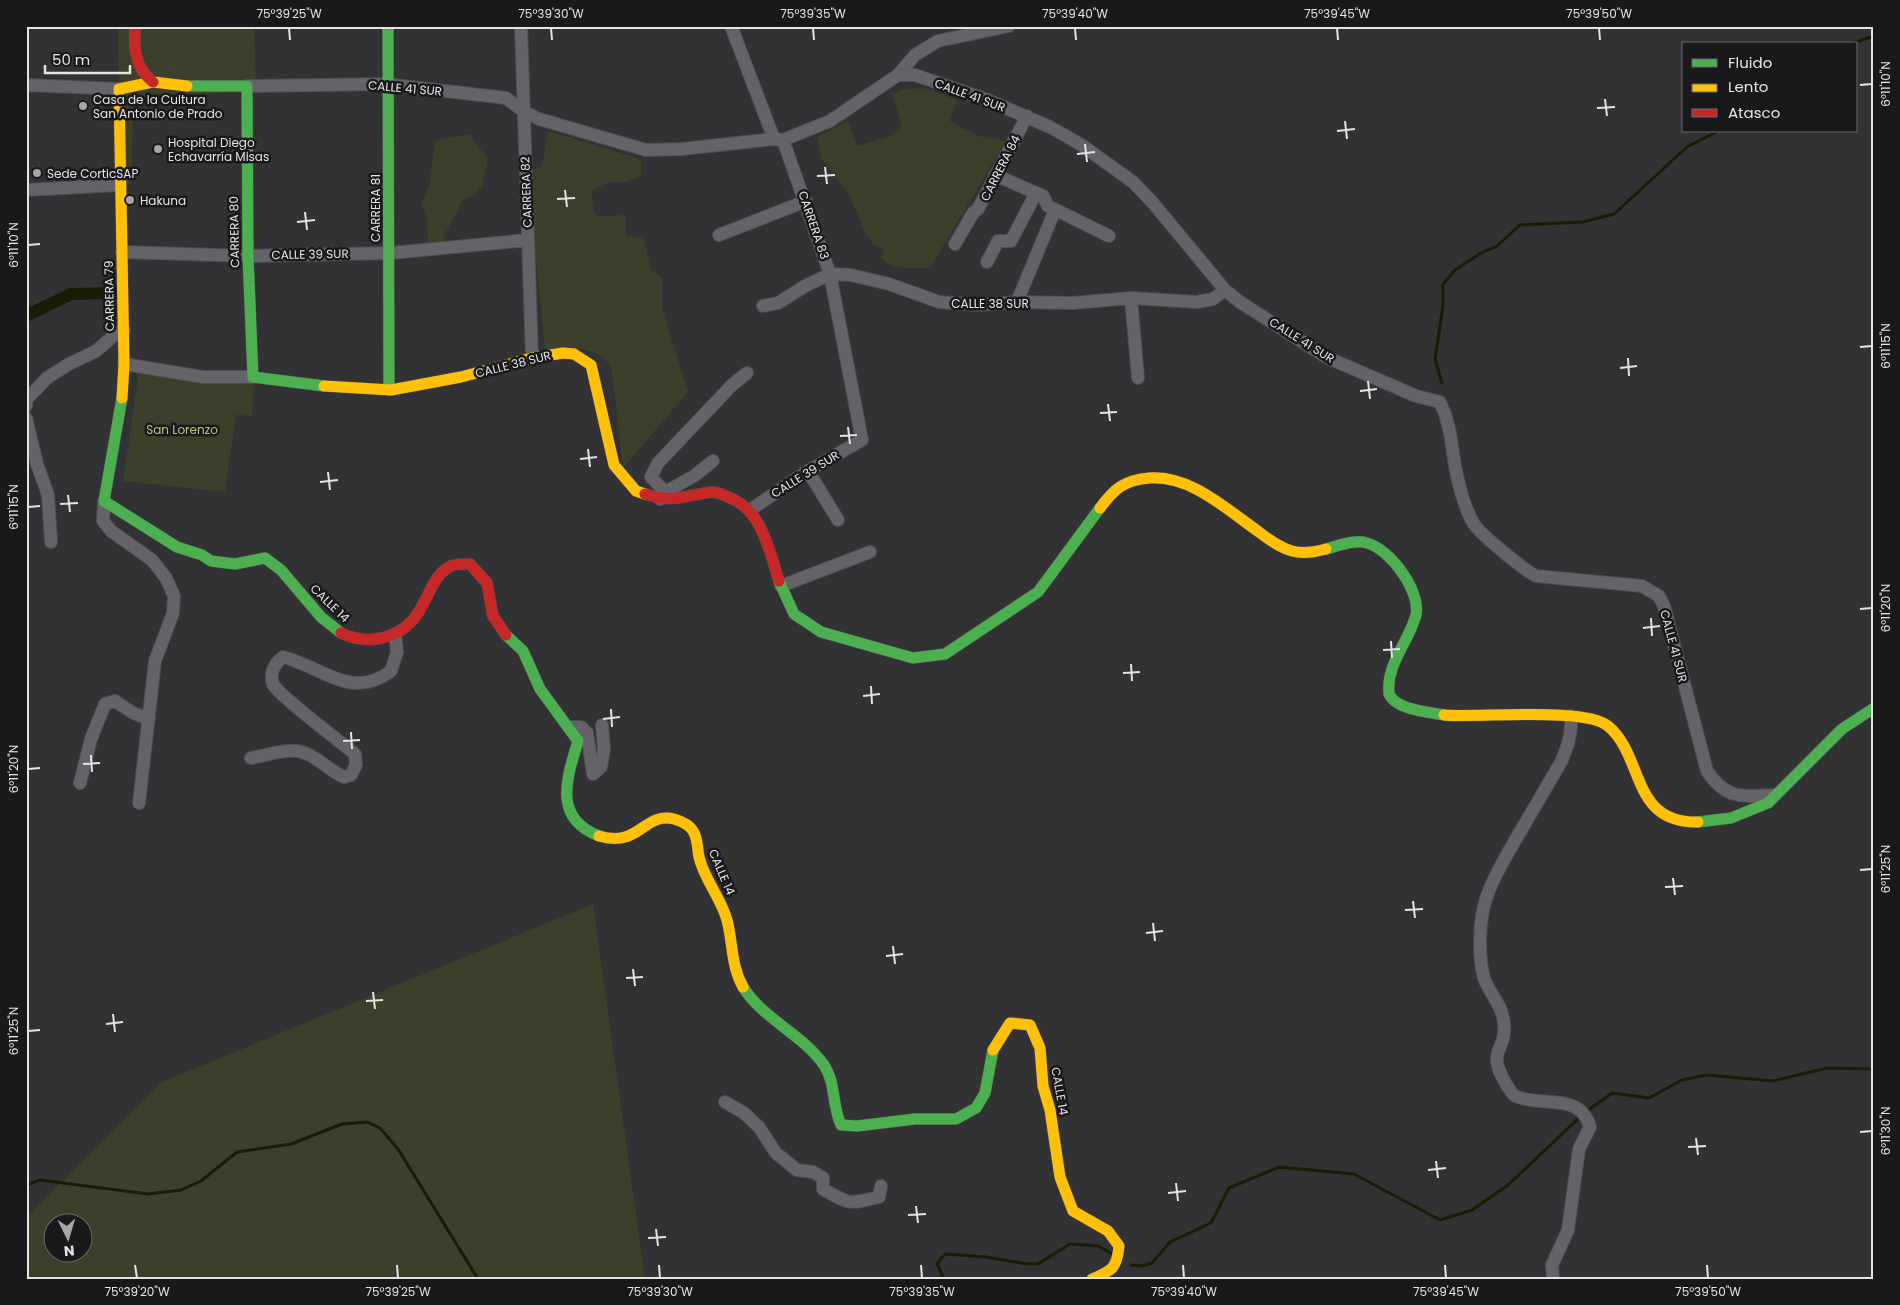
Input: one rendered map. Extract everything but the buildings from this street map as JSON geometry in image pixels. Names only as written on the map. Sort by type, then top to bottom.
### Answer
[{"type":"street","name":"CARRERA 79","points":[[104,501],[122,397],[124,330],[119,185],[123,88],[136,63],[134,26]]},
{"type":"street","name":"CARRERA 81","points":[[388,26],[389,390]]},
{"type":"street","name":"CARRERA 82","points":[[521,26],[532,358]]},
{"type":"street","name":"CARRERA 83","points":[[731,26],[778,140],[806,200],[830,274],[862,440]]},
{"type":"street","points":[[898,75],[915,55],[938,41],[1009,26]]},
{"type":"street","points":[[136,63],[141,71],[154,82]]},
{"type":"street","name":"CALLE 41 SUR","points":[[26,85],[123,88],[154,82],[196,87],[389,84],[506,98],[539,118],[646,150],[682,149],[778,140],[830,121],[898,75],[915,75],[1027,116],[1080,144],[1133,182],[1153,203],[1225,290],[1240,302],[1326,357],[1416,396],[1440,402],[1448,419],[1452,436],[1458,480],[1474,525],[1523,569],[1536,576],[1642,586],[1659,596],[1668,618],[1707,771],[1722,789],[1729,794],[1775,795]]},
{"type":"street","name":"CARRERA 80","points":[[247,86],[248,256],[253,377]]},
{"type":"street","name":"CARRERA 84","points":[[955,244],[973,213],[978,209],[1027,116]]},
{"type":"street","points":[[995,175],[1036,192],[1043,196],[1048,206],[1109,236]]},
{"type":"street","points":[[26,190],[119,185]]},
{"type":"street","points":[[986,262],[998,241],[1010,241],[1036,192]]},
{"type":"street","points":[[718,234],[806,200]]},
{"type":"street","points":[[1017,302],[1055,210]]},
{"type":"street","name":"CALLE 39 SUR","points":[[122,252],[248,256],[389,252],[528,240]]},
{"type":"street","points":[[763,306],[778,303],[805,286],[830,274]]},
{"type":"street","name":"CALLE 38 SUR","points":[[830,274],[851,275],[899,287],[939,302],[979,305],[1017,302],[1073,303],[1131,298],[1197,302],[1213,299],[1225,290]]},
{"type":"street","points":[[1131,298],[1138,378]]},
{"type":"street","points":[[26,406],[26,400],[47,378],[68,364],[96,351],[118,332],[124,330]]},
{"type":"street","name":"CALLE 38 SUR","points":[[124,364],[203,377],[253,377],[329,387],[389,390],[462,377],[532,358],[562,353],[574,354],[591,365],[614,465],[636,491],[677,500],[715,492],[737,500],[750,510],[763,532],[781,586],[794,614],[821,632],[913,658],[945,654],[1038,592],[1113,490],[1125,483],[1155,477],[1184,483],[1217,501],[1288,550],[1305,552],[1358,542],[1372,544],[1382,552],[1409,584],[1416,606],[1415,622],[1396,654],[1391,675],[1388,694],[1397,702],[1417,711],[1438,714],[1571,716]]},
{"type":"street","points":[[660,497],[662,489],[651,477],[658,463],[732,385],[748,373]]},
{"type":"street","points":[[26,418],[37,464],[48,494],[51,542]]},
{"type":"street","name":"CALLE 39 SUR","points":[[750,510],[808,471],[862,440]]},
{"type":"street","points":[[660,497],[714,461]]},
{"type":"street","points":[[808,471],[838,520]]},
{"type":"street","points":[[104,501],[103,521],[110,531],[152,560],[166,578],[174,596],[173,613],[155,661],[139,803]]},
{"type":"street","name":"CALLE 14","points":[[104,501],[177,547],[202,555],[211,561],[236,564],[264,558],[278,566],[315,611],[347,638],[369,642],[396,634],[421,613],[442,574],[451,566],[470,564],[484,575],[490,588],[493,617],[502,632],[523,651],[539,688],[555,711],[570,727],[578,741],[566,784],[566,804],[570,815],[584,829],[612,840],[631,836],[658,818],[674,818],[682,821],[693,830],[700,861],[725,913],[730,954],[738,976],[754,1003],[785,1026],[824,1065],[831,1085],[835,1115],[842,1124],[857,1126],[915,1119],[956,1119],[976,1108],[985,1092],[991,1052],[1010,1023],[1030,1024],[1040,1048],[1043,1086],[1050,1110],[1060,1177],[1073,1212],[1108,1232],[1119,1246],[1118,1260],[1110,1272],[1092,1279]]},
{"type":"street","points":[[781,586],[870,552]]},
{"type":"street","points":[[251,758],[297,751],[306,754],[334,773],[344,777],[351,775],[356,765],[355,754],[290,701],[274,684],[272,670],[276,662],[283,657],[297,660],[350,683],[368,684],[391,670],[397,652],[396,634]]},
{"type":"street","points":[[80,782],[91,739],[105,704],[115,701],[133,713],[149,719]]},
{"type":"street","points":[[1553,1279],[1552,1265],[1568,1230],[1579,1149],[1590,1126],[1587,1116],[1582,1110],[1566,1104],[1528,1100],[1515,1096],[1504,1080],[1495,1059],[1504,1024],[1500,1005],[1484,979],[1480,934],[1485,899],[1497,873],[1561,762],[1569,744],[1572,728],[1571,716],[1592,719],[1606,724],[1622,743],[1648,799],[1667,818],[1692,823],[1725,819],[1756,810],[1775,795],[1842,729],[1874,708]]},
{"type":"street","points":[[570,727],[581,727],[587,734],[593,774],[601,768],[604,749],[602,725]]},
{"type":"street","points":[[725,1102],[744,1113],[759,1128],[776,1153],[797,1170],[813,1172],[822,1178],[822,1187],[834,1196],[851,1204],[879,1197],[881,1186]]},
{"type":"green space","points":[[118,26],[254,26],[256,86],[239,93],[150,95],[139,106],[133,119],[131,185],[119,185]]},
{"type":"green space","points":[[924,88],[957,100],[950,121],[978,136],[1006,141],[930,268],[904,268],[891,265],[881,258],[884,250],[874,245],[866,234],[848,193],[821,158],[817,137],[848,121],[857,146],[891,136],[902,125],[892,95],[903,89]]},
{"type":"green space","points":[[548,131],[641,159],[641,176],[626,182],[609,182],[592,191],[593,210],[598,216],[626,215],[626,235],[644,239],[651,270],[662,277],[662,308],[688,392],[623,468],[611,366],[604,359],[589,351],[572,349],[545,352],[528,174],[542,165]]},
{"type":"green space","points":[[469,134],[488,159],[482,186],[475,195],[463,200],[443,238],[450,245],[437,248],[428,243],[427,219],[421,204],[430,183],[435,141]]},
{"type":"green space","name":"San Lorenzo","points":[[139,370],[254,384],[252,416],[236,415],[225,492],[123,481]]},
{"type":"green space","points":[[593,904],[645,1279],[26,1279],[26,1218],[162,1082]]},
{"type":"waterway","points":[[1856,42],[1874,36]]},
{"type":"waterway","points":[[1442,383],[1435,359],[1443,305],[1443,284],[1455,270],[1481,253],[1497,246],[1520,225],[1583,222],[1614,214],[1687,147],[1716,132]]},
{"type":"waterway","points":[[26,316],[71,294],[116,293]]},
{"type":"waterway","points":[[1587,1111],[1612,1093],[1649,1098],[1682,1080],[1707,1075],[1773,1081],[1827,1068],[1874,1069]]},
{"type":"waterway","points":[[1131,1265],[1142,1266],[1152,1263],[1170,1242],[1211,1223],[1229,1188],[1279,1167],[1354,1174],[1440,1220],[1472,1210],[1507,1186],[1580,1117]]},
{"type":"waterway","points":[[26,1185],[40,1180],[148,1194],[181,1190],[201,1181],[237,1152],[291,1144],[342,1124],[367,1122],[380,1128],[398,1149],[478,1279]]},
{"type":"waterway","points":[[944,1279],[937,1264],[945,1254],[1038,1264],[1070,1244],[1098,1246],[1111,1253]]},
{"type":"traffic: fast","points":[[388,26],[389,390]]},
{"type":"traffic: fast","points":[[187,86],[247,86],[248,256],[253,377],[324,386]]},
{"type":"traffic: fast","points":[[122,398],[104,501],[177,547],[202,555],[211,561],[235,564],[265,558],[281,570],[321,617],[341,633]]},
{"type":"traffic: fast","points":[[779,581],[794,614],[821,632],[913,658],[945,654],[1038,592],[1100,508]]},
{"type":"traffic: fast","points":[[1326,549],[1351,542],[1367,543],[1385,553],[1402,572],[1414,594],[1416,615],[1413,625],[1394,662],[1389,683],[1389,694],[1398,704],[1405,707],[1444,715]]},
{"type":"traffic: fast","points":[[506,635],[523,651],[540,689],[578,741],[567,783],[569,808],[574,819],[584,828],[599,836]]},
{"type":"traffic: fast","points":[[1698,822],[1731,818],[1768,803],[1842,729],[1874,708]]},
{"type":"traffic: fast","points":[[743,987],[761,1008],[805,1044],[824,1065],[830,1079],[841,1125],[857,1126],[915,1119],[956,1119],[976,1108],[985,1093],[993,1050]]},
{"type":"traffic: slow","points":[[122,398],[124,364],[119,89],[153,82],[187,86]]},
{"type":"traffic: slow","points":[[324,386],[391,390],[461,377],[532,358],[563,353],[574,354],[591,365],[614,465],[636,491],[645,494]]},
{"type":"traffic: slow","points":[[1100,508],[1115,491],[1126,483],[1149,478],[1164,479],[1179,482],[1207,495],[1283,548],[1300,552],[1326,549]]},
{"type":"traffic: slow","points":[[1444,715],[1530,714],[1596,720],[1608,726],[1620,739],[1641,786],[1649,800],[1660,812],[1676,819],[1698,822]]},
{"type":"traffic: slow","points":[[599,836],[624,837],[633,834],[655,820],[664,818],[674,819],[689,826],[696,837],[701,865],[727,920],[734,963],[743,987]]},
{"type":"traffic: slow","points":[[993,1050],[1010,1023],[1030,1025],[1040,1048],[1043,1086],[1050,1110],[1060,1177],[1073,1211],[1108,1231],[1119,1246],[1117,1259],[1112,1268],[1092,1279]]},
{"type":"traffic: jam","points":[[135,26],[136,57],[142,70],[153,82]]},
{"type":"traffic: jam","points":[[645,494],[672,499],[715,492],[740,503],[749,511],[762,532],[779,581]]},
{"type":"traffic: jam","points":[[341,633],[366,640],[382,638],[398,632],[418,614],[435,581],[442,573],[453,565],[470,564],[487,583],[493,616],[506,635]]},
{"type":"place","name":"Casa de la Cultura San Antonio de Prado","points":[[83,106]]},
{"type":"place","name":"Hospital Diego Echavarría Misas","points":[[158,149]]},
{"type":"place","name":"Sede CorticSAP","points":[[37,173]]},
{"type":"place","name":"Hakuna","points":[[130,200]]}]
